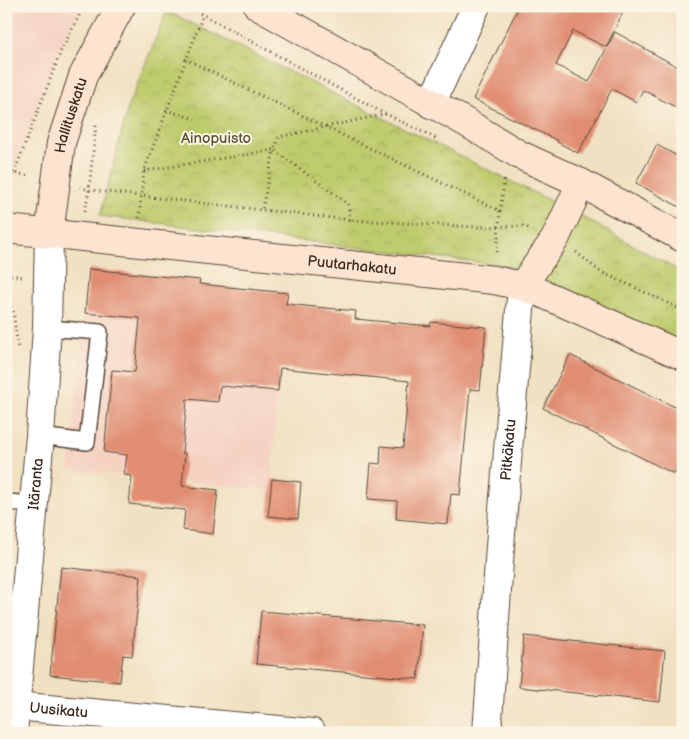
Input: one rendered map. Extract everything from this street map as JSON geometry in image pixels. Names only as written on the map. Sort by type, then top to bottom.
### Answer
[{"type":"street","name":"Hallituskatu","points":[[49,234],[61,143],[83,76],[121,6]]},
{"type":"street","points":[[258,6],[467,123],[520,156],[581,183],[683,238]]},
{"type":"street","points":[[431,104],[476,6]]},
{"type":"street","name":"Pitkäkatu","points":[[487,733],[500,533],[522,286],[555,238],[581,183]]},
{"type":"street","name":"Puutarhakatu","points":[[6,228],[49,234],[466,276],[522,286],[683,356]]},
{"type":"street","name":"Itäranta","points":[[13,733],[11,704],[35,504],[40,436],[47,328],[49,234]]},
{"type":"street","name":"Uusikatu","points":[[11,704],[312,733]]},
{"type":"lane","points":[[40,436],[86,442],[100,332],[47,328]]},
{"type":"lane","points":[[6,502],[35,504]]},
{"type":"path","points":[[14,173],[61,51],[84,6]]},
{"type":"path","points":[[187,6],[386,114],[447,144]]},
{"type":"path","points":[[139,220],[144,171],[203,15]]},
{"type":"path","points":[[185,59],[500,211],[499,227]]},
{"type":"path","points":[[166,110],[195,119]]},
{"type":"path","points":[[262,210],[274,150],[279,137],[386,114]]},
{"type":"path","points":[[84,212],[89,190],[96,124]]},
{"type":"path","points":[[144,171],[274,150],[348,204],[350,220]]},
{"type":"path","points":[[56,180],[89,190],[350,220],[499,227],[523,226],[555,238],[571,248],[599,271],[683,310]]},
{"type":"path","points":[[6,298],[13,310],[18,347],[17,356]]},
{"type":"shaded area","points":[[6,6],[83,6],[59,49],[12,171],[6,177]]},
{"type":"shaded area","points":[[89,269],[200,280],[200,284],[288,293],[278,391],[271,490],[69,470]]},
{"type":"green space","name":"Ainopuisto","points":[[167,11],[577,214],[683,273],[683,343],[508,266],[100,216],[129,104]]},
{"type":"building","points":[[519,6],[626,6],[606,47],[573,31],[556,65],[589,82],[615,32],[683,70],[683,111],[643,90],[636,102],[612,89],[578,153],[558,141],[473,99]]},
{"type":"building","points":[[657,145],[683,159],[683,209],[636,183]]},
{"type":"building","points":[[89,269],[200,280],[199,284],[288,293],[286,304],[356,311],[355,319],[430,326],[431,322],[486,327],[480,390],[470,389],[460,495],[451,494],[448,524],[396,519],[397,501],[368,499],[371,463],[380,464],[381,446],[403,448],[409,381],[280,368],[278,391],[220,386],[218,402],[187,399],[182,453],[185,453],[182,486],[218,490],[213,534],[183,530],[185,510],[129,504],[132,476],[124,475],[127,455],[104,452],[112,370],[135,372],[140,318],[85,313]]},
{"type":"building","points":[[570,355],[683,411],[683,456],[674,474],[543,408]]},
{"type":"building","points":[[272,479],[301,482],[298,519],[268,516]]},
{"type":"building","points":[[61,567],[141,576],[132,656],[123,655],[120,682],[50,675]]},
{"type":"building","points":[[261,611],[423,625],[418,679],[256,664]]},
{"type":"building","points":[[524,636],[665,651],[660,702],[519,687]]}]
